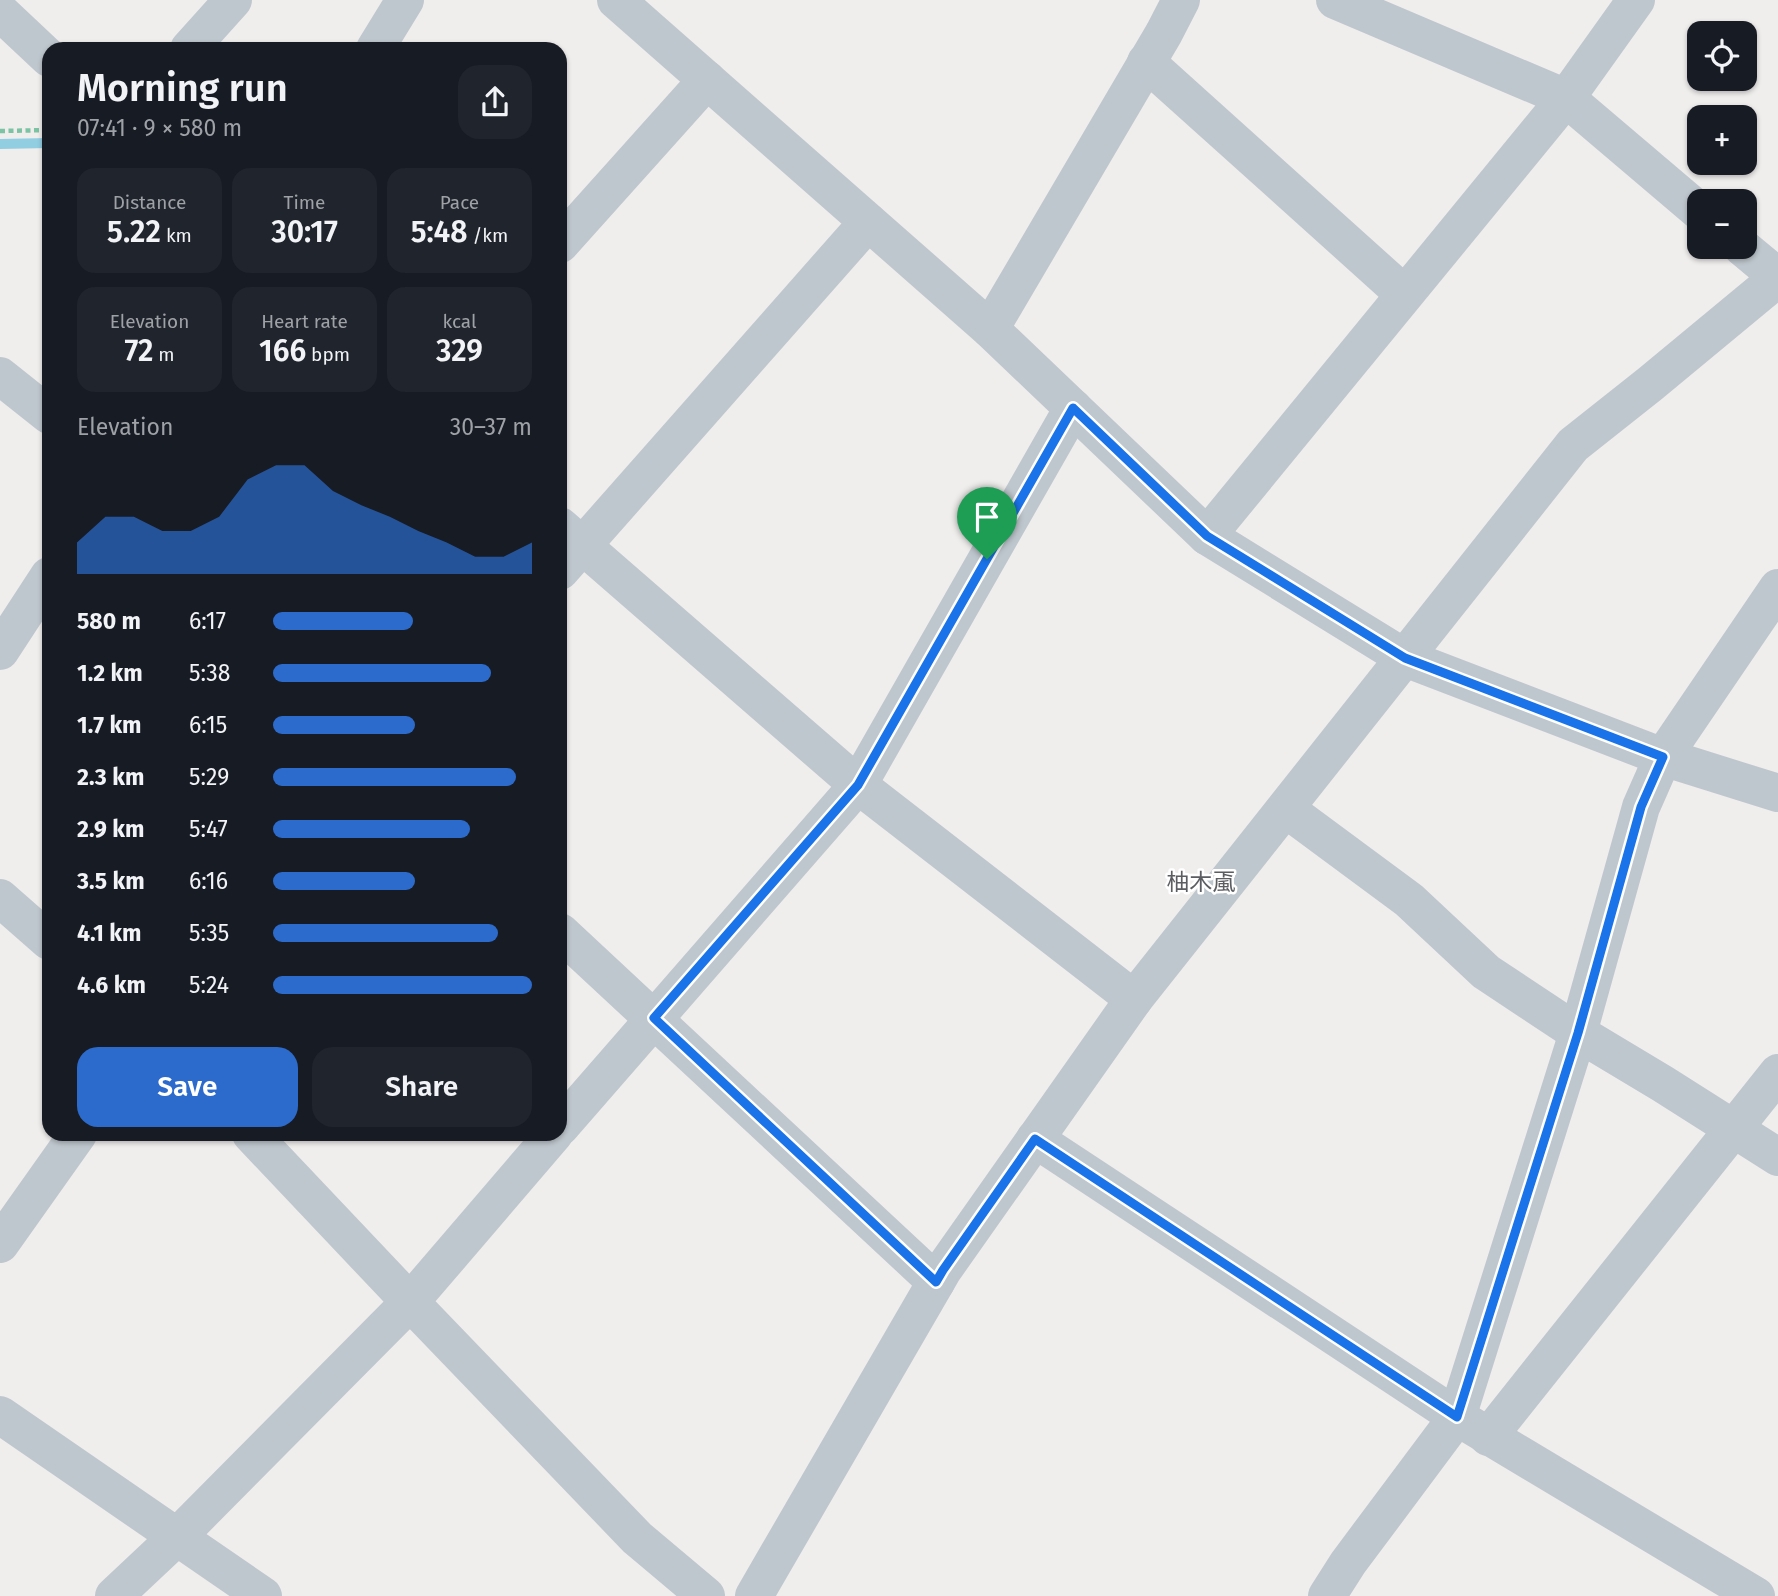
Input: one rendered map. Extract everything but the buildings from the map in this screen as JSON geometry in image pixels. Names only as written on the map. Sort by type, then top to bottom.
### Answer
[{"type":"street","points":[[195,42],[233,0]]},
{"type":"street","points":[[379,42],[405,0]]},
{"type":"street","points":[[616,0],[990,329],[1207,536],[1405,658],[1663,757],[1778,793]]},
{"type":"street","points":[[990,329],[1181,0]]},
{"type":"street","points":[[1335,0],[1566,98],[1687,201]]},
{"type":"street","points":[[1207,536],[1566,98],[1636,0]]},
{"type":"street","points":[[0,12],[42,51]]},
{"type":"street","points":[[1146,62],[1404,294]]},
{"type":"street","points":[[567,236],[707,79]]},
{"type":"street","points":[[868,222],[567,547],[858,785],[1134,999]]},
{"type":"street","points":[[754,1596],[943,1270],[1134,999],[1573,445],[1778,278],[1756,259]]},
{"type":"street","points":[[0,376],[42,409]]},
{"type":"street","points":[[567,1119],[858,785],[1073,408]]},
{"type":"street","points":[[0,651],[42,587]]},
{"type":"street","points":[[1327,1596],[1348,1563],[1457,1417],[1578,1033],[1641,807],[1663,757],[1778,588]]},
{"type":"street","points":[[1286,809],[1409,900],[1486,972],[1578,1033],[1778,1157]]},
{"type":"street","points":[[0,898],[42,935]]},
{"type":"street","points":[[567,938],[936,1282]]},
{"type":"street","points":[[1489,1437],[1778,1073]]},
{"type":"street","points":[[1035,1139],[1457,1417],[1756,1596]]},
{"type":"street","points":[[0,1244],[73,1141]]},
{"type":"street","points":[[258,1141],[637,1538],[706,1596]]},
{"type":"street","points":[[114,1596],[178,1536],[410,1302],[548,1141]]},
{"type":"street","points":[[0,1415],[263,1596]]},
{"type":"path","points":[[0,131],[42,130]]},
{"type":"waterway","points":[[0,144],[42,143]]},
{"type":"district","name":"柚木颪","points":[[1201,882]]},
{"type":"route","points":[[1073,408],[1207,536],[1405,658],[1663,757],[1641,807],[1578,1033],[1457,1417],[1035,1139],[936,1282],[654,1018],[858,785],[987,559],[1073,408]]}]
